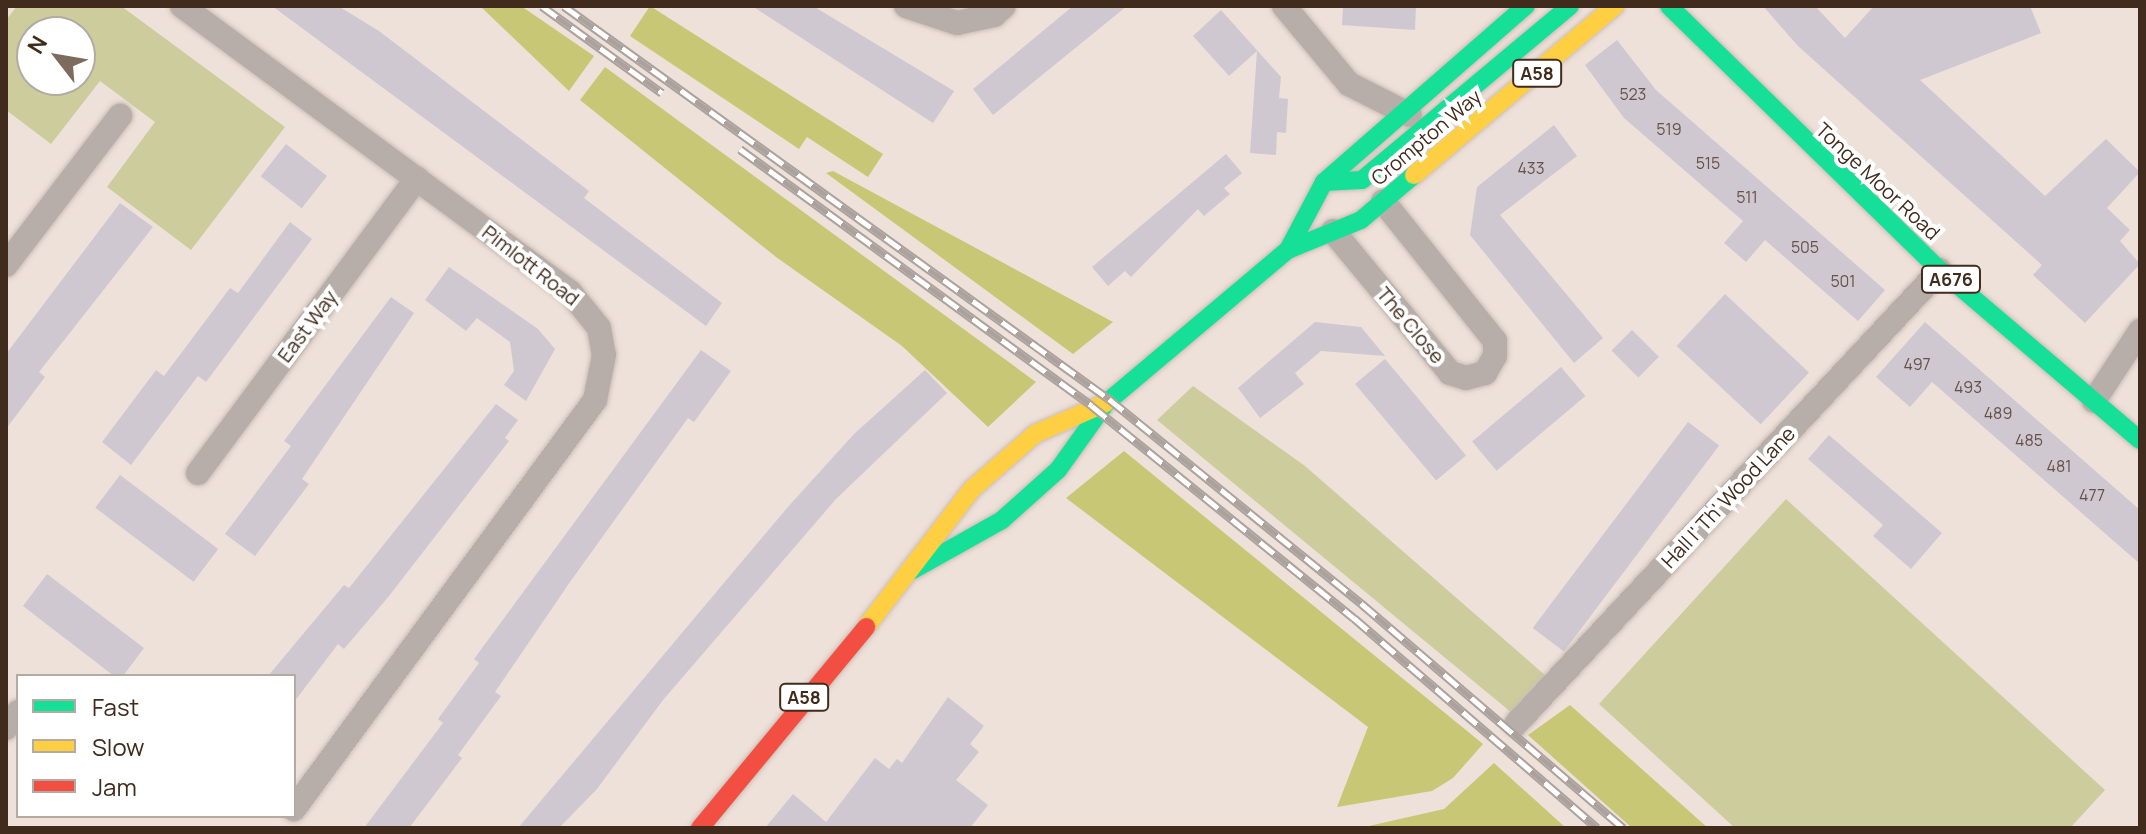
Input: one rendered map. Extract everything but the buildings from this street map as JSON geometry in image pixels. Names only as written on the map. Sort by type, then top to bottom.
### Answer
[{"type":"main road","name":"Crompton Way","points":[[1288,250],[1324,182],[1526,6]]},
{"type":"main road","points":[[1324,182],[1362,180],[1570,6]]},
{"type":"main road","name":"Crompton Way","points":[[913,570],[1002,520],[1058,470],[1106,403],[1288,250],[1333,231],[1383,201],[1615,6]]},
{"type":"main road","name":"Tonge Moor Road","points":[[1669,6],[1765,106],[1940,270],[2140,440]]},
{"type":"main road","name":"Crompton Way","points":[[700,828],[913,570],[947,517],[988,474],[1035,434],[1106,403]]},
{"type":"street","name":"Pimlott Road","points":[[182,6],[417,178],[586,308],[599,328],[602,379],[595,400],[296,806]]},
{"type":"street","points":[[906,6],[957,23],[994,15],[1004,6]]},
{"type":"street","points":[[1284,6],[1349,84],[1431,125]]},
{"type":"street","points":[[6,265],[120,116]]},
{"type":"street","name":"East Way","points":[[198,473],[417,178]]},
{"type":"street","name":"The Close","points":[[1333,231],[1450,373],[1466,378],[1485,373],[1495,341],[1383,201]]},
{"type":"street","name":"Hall I' Th' Wood Lane","points":[[1516,724],[1940,270]]},
{"type":"street","points":[[2094,401],[2140,331]]},
{"type":"green space","points":[[17,6],[121,6],[285,127],[191,250],[107,187],[155,122],[100,81],[96,86],[96,16],[16,16],[16,96],[88,96],[51,144],[6,110],[6,20]]},
{"type":"green space","points":[[1193,386],[1305,466],[1546,676],[1512,713],[1157,420]]},
{"type":"green space","points":[[1786,499],[2105,790],[2070,828],[1735,828],[1599,704]]},
{"type":"shaded area","points":[[480,6],[521,6],[594,56],[569,91]]},
{"type":"shaded area","points":[[650,6],[883,154],[868,177],[807,137],[799,149],[630,36]]},
{"type":"shaded area","points":[[605,67],[1036,382],[988,427],[902,346],[776,257],[580,100]]},
{"type":"shaded area","points":[[833,171],[1113,322],[1073,354],[826,173]]},
{"type":"shaded area","points":[[1124,451],[1483,744],[1453,778],[1432,791],[1337,807],[1368,727],[1066,498]]},
{"type":"shaded area","points":[[1570,705],[1708,828],[1632,828],[1528,735]]},
{"type":"shaded area","points":[[1494,763],[1566,828],[1360,828],[1444,809]]},
{"type":"railway","points":[[542,6],[662,93]]},
{"type":"railway","points":[[564,6],[1109,399],[1362,604],[1623,828]]},
{"type":"railway","points":[[740,149],[1092,406],[1354,618],[1597,828]]},
{"type":"traffic: fast","points":[[1288,250],[1324,182],[1526,6]]},
{"type":"traffic: fast","points":[[1324,182],[1362,180],[1570,6]]},
{"type":"traffic: fast","points":[[1669,6],[1940,270],[2140,440]]},
{"type":"traffic: fast","points":[[913,570],[1002,520],[1058,470],[1106,403],[1288,250],[1361,220],[1414,175]]},
{"type":"traffic: slow","points":[[1414,175],[1615,6]]},
{"type":"traffic: slow","points":[[866,627],[972,489],[1035,434],[1106,403]]},
{"type":"traffic: jam","points":[[700,828],[866,627]]}]
